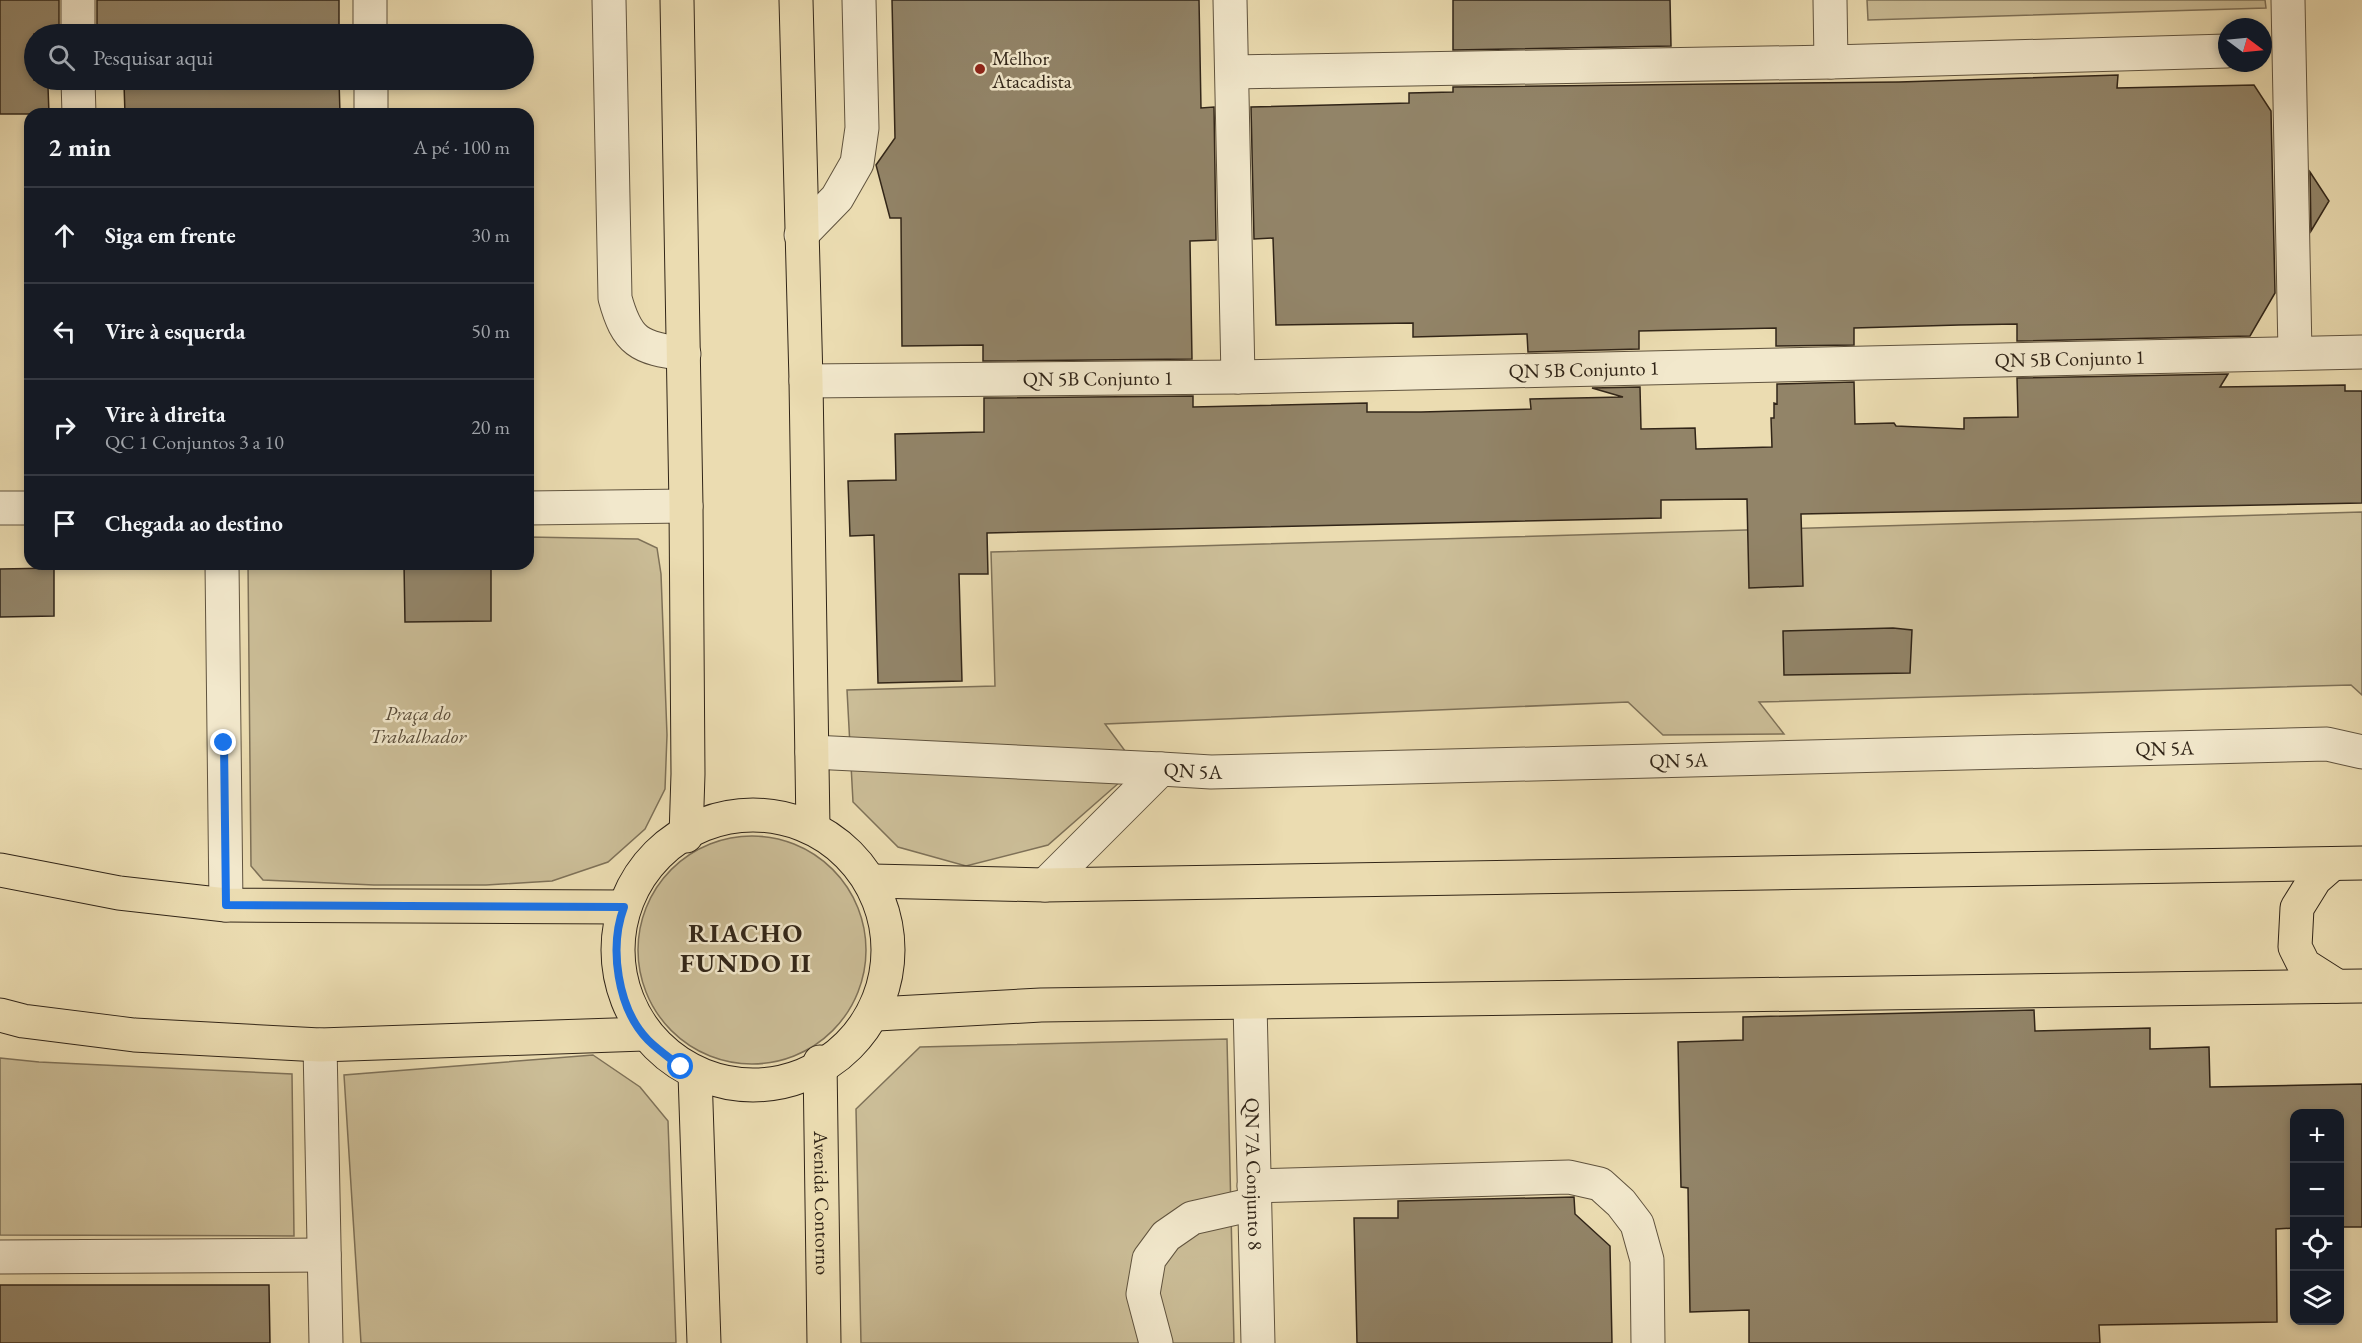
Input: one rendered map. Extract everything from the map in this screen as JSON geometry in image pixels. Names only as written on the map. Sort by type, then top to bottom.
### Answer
[{"type":"main road","points":[[677,0],[686,506],[688,774],[686,836]]},
{"type":"main road","points":[[795,0],[806,381],[813,828]]},
{"type":"main road","points":[[762,816],[799,822],[813,828],[848,854],[872,881],[883,907],[889,944],[888,981],[878,1014],[820,1062],[764,1084],[732,1084],[695,1074],[681,1067],[644,1034],[626,1004],[618,978],[616,962],[621,916],[641,875],[673,843],[736,818],[762,816]]},
{"type":"main road","points":[[872,881],[1045,885],[2347,864]]},
{"type":"main road","points":[[2347,864],[2315,879],[2297,909],[2295,947],[2304,965],[2349,986]]},
{"type":"main road","points":[[0,870],[119,893],[226,905],[624,907]]},
{"type":"main road","points":[[878,1014],[1041,1005],[1251,1004],[2349,986]]},
{"type":"main road","points":[[0,1015],[23,1021],[134,1035],[320,1045],[644,1034]]},
{"type":"main road","name":"Avenida Contorno","points":[[820,1062],[824,1343]]},
{"type":"main road","points":[[695,1074],[704,1343]]},
{"type":"street","points":[[78,0],[78,24]]},
{"type":"street","points":[[370,0],[370,24]]},
{"type":"street","points":[[609,0],[615,298],[622,323],[637,341],[660,351],[684,354]]},
{"type":"street","points":[[801,235],[837,198],[857,163],[862,128],[859,0]]},
{"type":"street","points":[[1230,0],[1238,377]]},
{"type":"street","points":[[1830,0],[1831,62]]},
{"type":"street","points":[[2288,0],[2276,49],[2295,353]]},
{"type":"street","points":[[1233,72],[1831,62],[2218,51]]},
{"type":"street","points":[[78,90],[79,108]]},
{"type":"street","points":[[371,90],[371,108]]},
{"type":"street","name":"QN 5B Conjunto 1","points":[[806,381],[1238,377],[2362,352]]},
{"type":"street","points":[[534,508],[686,506]]},
{"type":"street","points":[[0,508],[24,508]]},
{"type":"street","points":[[222,570],[226,905]]},
{"type":"street","name":"QN 5A","points":[[1045,885],[1161,769],[1211,772],[2327,744],[2362,752]]},
{"type":"street","points":[[812,752],[1161,769]]},
{"type":"street","name":"QN 7A Conjunto 8","points":[[1251,1004],[1257,1343]]},
{"type":"street","points":[[320,1045],[326,1343]]},
{"type":"street","points":[[1156,1343],[1143,1294],[1149,1259],[1166,1236],[1192,1218],[1254,1195],[1569,1177],[1600,1184],[1621,1203],[1637,1224],[1647,1260],[1648,1343]]},
{"type":"street","points":[[0,1257],[324,1255]]},
{"type":"green space","points":[[1867,0],[2265,0],[2266,8],[1868,20]]},
{"type":"green space","points":[[2362,512],[2362,695],[2351,685],[1759,702],[1784,734],[1663,735],[1628,702],[1105,724],[1137,767],[1048,845],[966,866],[898,847],[853,802],[847,690],[995,686],[991,552]]},
{"type":"green space","name":"Praça do Trabalhador","points":[[534,537],[638,539],[657,548],[661,574],[667,735],[665,789],[645,829],[608,862],[552,881],[486,885],[374,885],[263,880],[251,866],[248,570],[534,570]]},
{"type":"green space","points":[[741,836],[763,836],[796,844],[816,855],[833,869],[847,886],[858,906],[866,939],[864,972],[858,994],[847,1014],[833,1031],[816,1045],[796,1056],[763,1064],[741,1064],[708,1056],[698,1051],[679,1038],[664,1023],[646,994],[638,961],[638,939],[646,906],[651,896],[664,877],[679,862],[708,844]]},
{"type":"green space","points":[[1227,1039],[1234,1343],[861,1343],[856,1109],[920,1047]]},
{"type":"green space","points":[[593,1055],[640,1087],[668,1121],[676,1343],[361,1343],[344,1075]]},
{"type":"green space","points":[[0,1058],[39,1062],[292,1074],[294,1236],[0,1235]]},
{"type":"building","points":[[0,0],[59,0],[59,24],[24,24],[24,90],[48,90],[49,108],[24,108],[24,114],[0,114]]},
{"type":"building","points":[[97,0],[339,0],[339,24],[97,24]]},
{"type":"building","points":[[892,0],[1199,0],[1201,108],[1214,107],[1216,240],[1190,241],[1192,359],[983,361],[983,345],[902,346],[901,218],[890,218],[876,165],[895,138]]},
{"type":"building","points":[[1453,0],[1670,0],[1671,46],[1453,50]]},
{"type":"building","points":[[2118,75],[2117,88],[2254,85],[2271,111],[2275,293],[2250,336],[2017,341],[2017,324],[1959,325],[1854,328],[1854,345],[1776,346],[1776,328],[1639,331],[1639,349],[1528,352],[1527,334],[1413,337],[1413,323],[1276,325],[1273,238],[1254,239],[1251,107],[1409,103],[1409,93],[1453,92],[1453,87],[1899,82]]},
{"type":"building","points":[[124,90],[339,90],[340,108],[125,108]]},
{"type":"building","points":[[2310,172],[2329,201],[2311,231]]},
{"type":"building","points":[[2228,374],[2220,387],[2345,385],[2345,391],[2362,391],[2362,503],[1801,514],[1803,586],[1749,588],[1747,499],[1661,500],[1661,518],[987,533],[988,574],[959,574],[962,681],[878,683],[874,535],[850,536],[848,481],[896,480],[895,434],[984,432],[984,398],[1193,396],[1193,407],[1367,403],[1367,412],[1421,412],[1531,409],[1530,399],[1623,397],[1592,388],[1640,387],[1641,429],[1695,428],[1696,449],[1772,447],[1771,418],[1774,418],[1774,403],[1777,404],[1777,384],[1854,382],[1855,424],[1894,423],[1896,426],[1964,429],[1964,418],[2018,417],[2017,378]]},
{"type":"building","points":[[0,569],[54,570],[54,616],[0,617]]},
{"type":"building","points":[[404,570],[491,570],[491,621],[405,622]]},
{"type":"building","points":[[1893,628],[1912,630],[1910,673],[1784,675],[1783,631]]},
{"type":"building","points":[[2034,1010],[2035,1031],[2150,1028],[2150,1049],[2209,1047],[2210,1087],[2362,1084],[2362,1227],[2344,1227],[2344,1109],[2290,1109],[2290,1228],[2276,1229],[2277,1322],[2099,1325],[2100,1343],[1749,1343],[1749,1310],[1690,1312],[1688,1188],[1681,1187],[1678,1042],[1743,1040],[1743,1017]]},
{"type":"building","points":[[1574,1197],[1575,1214],[1610,1246],[1612,1343],[1357,1343],[1354,1218],[1398,1218],[1398,1201]]},
{"type":"building","points":[[0,1285],[269,1285],[270,1343],[0,1343]]},
{"type":"place","name":"Melhor Atacadista","points":[[980,69]]},
{"type":"district","name":"RIACHO FUNDO II","points":[[746,948]]},
{"type":"route","points":[[224,743],[226,905],[624,907],[616,962],[626,1004],[648,1040],[681,1067]]}]
